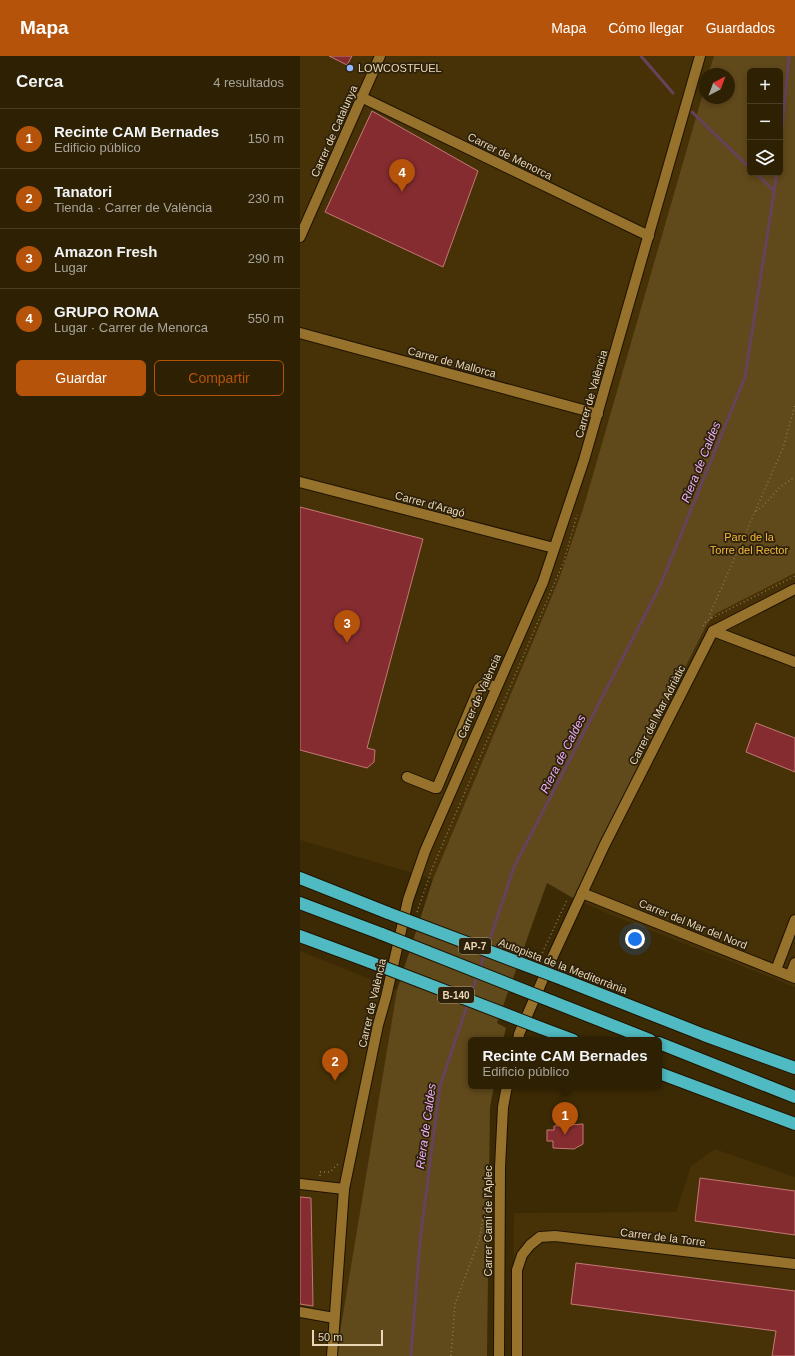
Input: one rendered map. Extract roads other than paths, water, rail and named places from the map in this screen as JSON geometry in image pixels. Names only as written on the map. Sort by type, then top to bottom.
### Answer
[{"type":"highway","name":"Autopista de la Mediterrània","points":[[300,878],[704,1035],[795,1068]]},
{"type":"highway","name":"AP-7","points":[[300,903],[642,1037]]},
{"type":"highway","name":"B-140","points":[[300,936],[565,1037]]},
{"type":"highway","points":[[662,1044],[795,1097]]},
{"type":"highway","points":[[662,1074],[795,1124]]},
{"type":"street","name":"Carrer de Catalunya","points":[[300,237],[380,56]]},
{"type":"street","name":"Carrer de València","points":[[332,1356],[344,1189],[378,1025],[386,997],[408,900],[425,850],[542,582],[554,548],[598,414],[700,56]]},
{"type":"street","name":"Carrer de Menorca","points":[[361,98],[649,236]]},
{"type":"street","name":"Carrer de Mallorca","points":[[300,333],[598,414]]},
{"type":"street","name":"Carrer d'Aragó","points":[[300,482],[554,548]]},
{"type":"street","points":[[713,631],[795,589]]},
{"type":"street","points":[[713,631],[795,662]]},
{"type":"street","name":"Carrer del Mar Adriàtic","points":[[582,893],[713,631]]},
{"type":"street","points":[[407,777],[437,788],[479,688],[481,685],[487,683],[496,687]]},
{"type":"street","points":[[518,1037],[582,893]]},
{"type":"street","name":"Carrer del Mar del Nord","points":[[582,893],[793,977]]},
{"type":"street","points":[[776,970],[795,920]]},
{"type":"street","points":[[793,977],[795,963]]},
{"type":"street","name":"Carrer Camí de l'Aplec","points":[[499,1356],[500,1167],[503,1107],[506,1089]]},
{"type":"street","points":[[300,1184],[344,1189]]},
{"type":"street","name":"Carrer de la Torre","points":[[517,1356],[517,1270],[522,1255],[530,1245],[540,1237],[555,1236],[795,1264]]},
{"type":"street","points":[[300,1312],[334,1318]]},
{"type":"waterway","points":[[641,56],[673,93]]},
{"type":"waterway","name":"Riera de Caldes","points":[[781,140],[789,56]]},
{"type":"waterway","points":[[692,112],[747,165]]},
{"type":"waterway","points":[[759,176],[774,191]]},
{"type":"waterway","name":"Riera de Caldes","points":[[487,948],[514,867],[660,586],[745,377],[777,176]]},
{"type":"waterway","name":"Riera de Caldes","points":[[480,969],[485,953]]},
{"type":"waterway","name":"Riera de Caldes","points":[[470,997],[478,974]]},
{"type":"waterway","name":"Riera de Caldes","points":[[411,1356],[420,1241],[440,1086],[468,1003]]},
{"type":"place","name":"LOWCOSTFUEL","points":[[350,68]]},
{"type":"place","name":"GRUPO ROMA","points":[[402,192]]},
{"type":"place","name":"Amazon Fresh","points":[[347,643]]},
{"type":"place","name":"Tanatori","points":[[335,1081]]},
{"type":"place","name":"Recinte CAM Bernades","points":[[565,1135]]},
{"type":"park label","name":"Parc de la Torre del Rector","points":[[749,543]]}]
